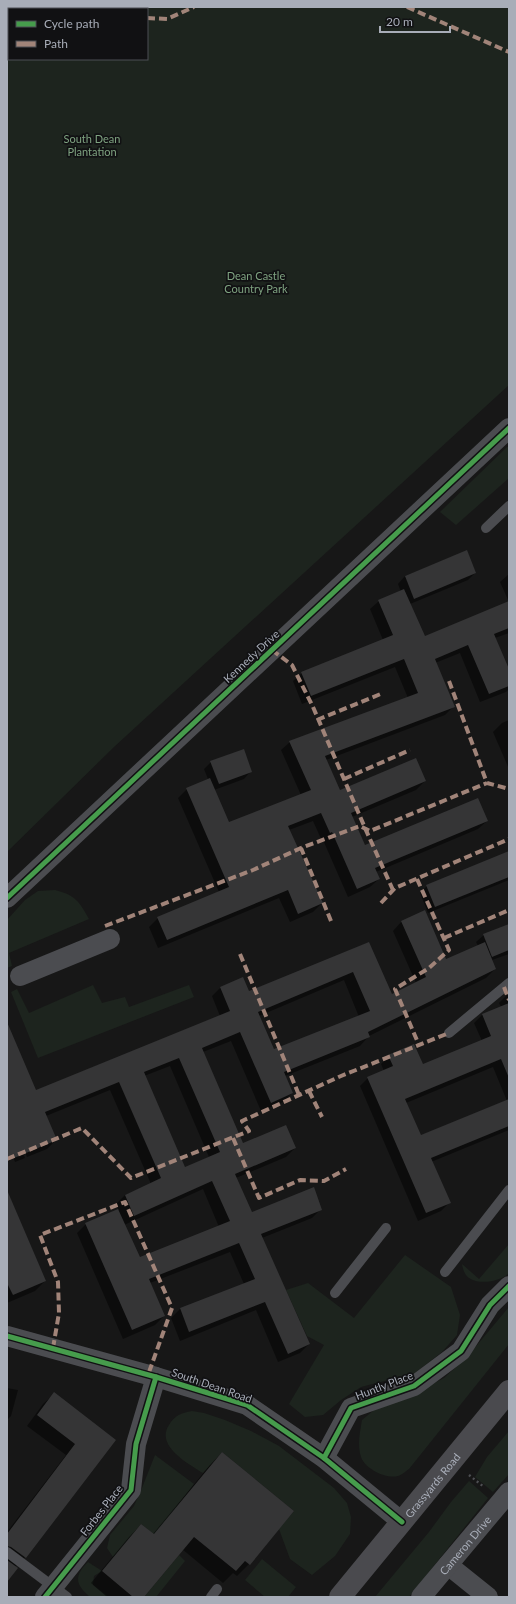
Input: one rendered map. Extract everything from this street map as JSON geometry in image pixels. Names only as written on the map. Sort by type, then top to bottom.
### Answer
[{"type":"main road","name":"Grassyards Road","points":[[340,1597],[509,1391]]},
{"type":"street","name":"Kennedy Drive","points":[[7,898],[509,428]]},
{"type":"street","points":[[20,976],[110,939]]},
{"type":"street","name":"Huntly Place","points":[[324,1458],[351,1408],[414,1386],[460,1351],[490,1305],[509,1286]]},
{"type":"street","name":"South Dean Road","points":[[7,1336],[156,1377],[247,1405],[324,1458],[402,1522]]},
{"type":"street","name":"Forbes Place","points":[[55,1593],[131,1490],[136,1444],[156,1377]]},
{"type":"street","name":"Cameron Drive","points":[[421,1597],[506,1496]]},
{"type":"street","points":[[448,1565],[488,1597]]},
{"type":"lane","points":[[486,528],[509,506]]},
{"type":"lane","points":[[449,1033],[509,983]]},
{"type":"lane","points":[[445,1272],[509,1190]]},
{"type":"lane","points":[[335,1293],[386,1228]]},
{"type":"lane","points":[[7,1552],[55,1593]]},
{"type":"path","points":[[451,1462],[506,1496]]},
{"type":"green space","name":"Dean Castle Country Park","points":[[7,7],[509,7],[509,385],[114,747],[7,852]]},
{"type":"green space","points":[[507,447],[509,447],[509,478],[456,525],[440,512]]},
{"type":"green space","points":[[55,890],[67,894],[76,900],[89,919],[9,953],[12,966],[7,968],[7,920],[25,900],[38,891]]},
{"type":"green space","points":[[93,985],[102,1003],[125,997],[129,1007],[189,985],[194,997],[38,1058],[11,992],[17,989],[29,1013]]},
{"type":"green space","points":[[509,1244],[509,1273],[505,1276],[500,1279],[484,1282],[473,1280],[466,1275],[462,1264],[479,1279]]},
{"type":"green space","points":[[405,1255],[451,1287],[460,1315],[457,1335],[442,1352],[415,1373],[361,1387],[341,1400],[323,1415],[305,1417],[289,1404],[324,1345],[307,1336],[286,1290],[308,1283],[354,1318]]},
{"type":"green space","points":[[509,1307],[509,1344],[409,1469],[402,1474],[393,1477],[371,1469],[363,1461],[359,1448],[362,1420],[379,1406],[413,1394],[444,1378],[467,1357]]},
{"type":"green space","points":[[192,1411],[204,1413],[225,1420],[251,1431],[279,1446],[334,1488],[347,1503],[351,1517],[350,1534],[335,1556],[312,1575],[290,1559],[279,1529],[294,1511],[222,1452],[203,1473],[176,1454],[166,1440],[166,1433],[169,1425],[176,1417]]},
{"type":"green space","points":[[509,1431],[509,1474],[493,1492],[475,1477],[487,1457]]},
{"type":"green space","points":[[155,1455],[194,1484],[169,1516],[171,1519],[156,1536],[141,1524],[113,1557],[107,1548],[110,1535],[134,1506]]},
{"type":"green space","points":[[469,1481],[488,1498],[409,1597],[375,1597],[429,1532],[451,1502]]},
{"type":"green space","points":[[179,1555],[185,1561],[156,1597],[144,1597]]},
{"type":"green space","points":[[262,1559],[296,1587],[288,1597],[265,1597],[245,1580]]},
{"type":"green space","points":[[88,1562],[102,1571],[94,1576],[93,1585],[109,1597],[90,1597],[81,1588],[78,1580],[80,1572]]},
{"type":"building","points":[[467,550],[476,573],[414,599],[405,576]]},
{"type":"building","points":[[404,589],[425,636],[509,601],[509,628],[494,634],[509,669],[509,686],[489,694],[468,645],[435,659],[455,707],[325,756],[340,790],[416,758],[426,781],[351,813],[365,845],[478,798],[488,821],[375,868],[380,879],[357,889],[332,832],[330,833],[321,813],[288,826],[323,903],[298,914],[288,890],[167,940],[157,917],[229,887],[186,788],[210,778],[229,822],[311,790],[289,741],[418,693],[404,659],[311,696],[301,672],[393,635],[378,600]]},
{"type":"building","points":[[244,749],[252,772],[219,784],[210,761]]},
{"type":"building","points":[[509,851],[509,877],[435,907],[426,885]]},
{"type":"building","points":[[425,910],[446,959],[485,942],[496,969],[368,1032],[370,1037],[284,1072],[293,1093],[271,1103],[240,1032],[202,1048],[243,1143],[286,1125],[296,1148],[235,1174],[252,1212],[314,1187],[322,1210],[261,1234],[310,1344],[288,1354],[265,1302],[189,1332],[180,1308],[255,1279],[239,1243],[149,1279],[165,1316],[132,1330],[85,1223],[118,1209],[140,1257],[230,1221],[212,1181],[134,1216],[125,1195],[161,1178],[119,1082],[45,1112],[57,1140],[7,1161],[7,1022],[36,1090],[230,1011],[220,987],[243,977],[249,991],[369,942],[392,994],[426,977],[401,921]],"holes":[[[353,972],[370,1011],[274,1049],[258,1012]],[[179,1058],[220,1152],[185,1167],[144,1072]]]},
{"type":"building","points":[[509,924],[509,950],[492,957],[483,934]]},
{"type":"building","points":[[509,1003],[509,1078],[501,1059],[405,1099],[421,1135],[509,1099],[509,1126],[431,1158],[451,1203],[426,1213],[367,1077],[393,1066],[388,1055],[414,1044],[423,1064],[491,1036],[482,1014]]},
{"type":"building","points":[[7,1190],[46,1281],[13,1295],[7,1283]]},
{"type":"building","points":[[54,1392],[116,1440],[26,1558],[11,1547],[7,1546],[7,1534],[75,1444],[37,1415]]},
{"type":"building","points":[[222,1452],[294,1511],[250,1565],[245,1561],[236,1571],[194,1537],[144,1597],[133,1597],[102,1571],[141,1524],[154,1534]]},
{"type":"building","points":[[7,1560],[18,1568],[7,1582]]},
{"type":"marked path","points":[[148,18],[167,19],[194,7]]},
{"type":"marked path","points":[[407,7],[509,52]]},
{"type":"marked path","points":[[272,650],[292,665],[313,707],[393,890]]},
{"type":"marked path","points":[[449,681],[487,783],[509,789]]},
{"type":"marked path","points":[[317,720],[383,693]]},
{"type":"marked path","points":[[344,779],[410,750]]},
{"type":"marked path","points":[[331,921],[301,848],[360,826],[370,831],[487,783]]},
{"type":"marked path","points":[[381,903],[395,888],[509,839]]},
{"type":"marked path","points":[[105,926],[253,870],[301,848]]},
{"type":"marked path","points":[[417,879],[449,950],[429,968],[395,989],[419,1045]]},
{"type":"marked path","points":[[444,938],[509,910]]},
{"type":"marked path","points":[[240,954],[299,1095]]},
{"type":"marked path","points":[[504,987],[509,1000]]},
{"type":"marked path","points":[[7,1159],[82,1128],[131,1178],[249,1131],[242,1121],[341,1076],[449,1033]]},
{"type":"marked path","points":[[309,1091],[322,1117]]},
{"type":"marked path","points":[[233,1138],[259,1198],[300,1180],[324,1181],[346,1169]]},
{"type":"marked path","points":[[53,1348],[59,1313],[58,1282],[40,1235],[125,1202],[172,1308],[148,1375]]},
{"type":"cycle path","points":[[7,898],[509,428]]},
{"type":"cycle path","points":[[324,1458],[351,1408],[414,1386],[461,1351],[490,1305],[509,1286]]},
{"type":"cycle path","points":[[7,1336],[156,1377],[247,1405],[324,1458],[402,1522]]},
{"type":"cycle path","points":[[45,1597],[131,1490],[136,1444],[156,1377]]},
{"type":"park label","name":"South Dean Plantation","points":[[92,144]]}]
